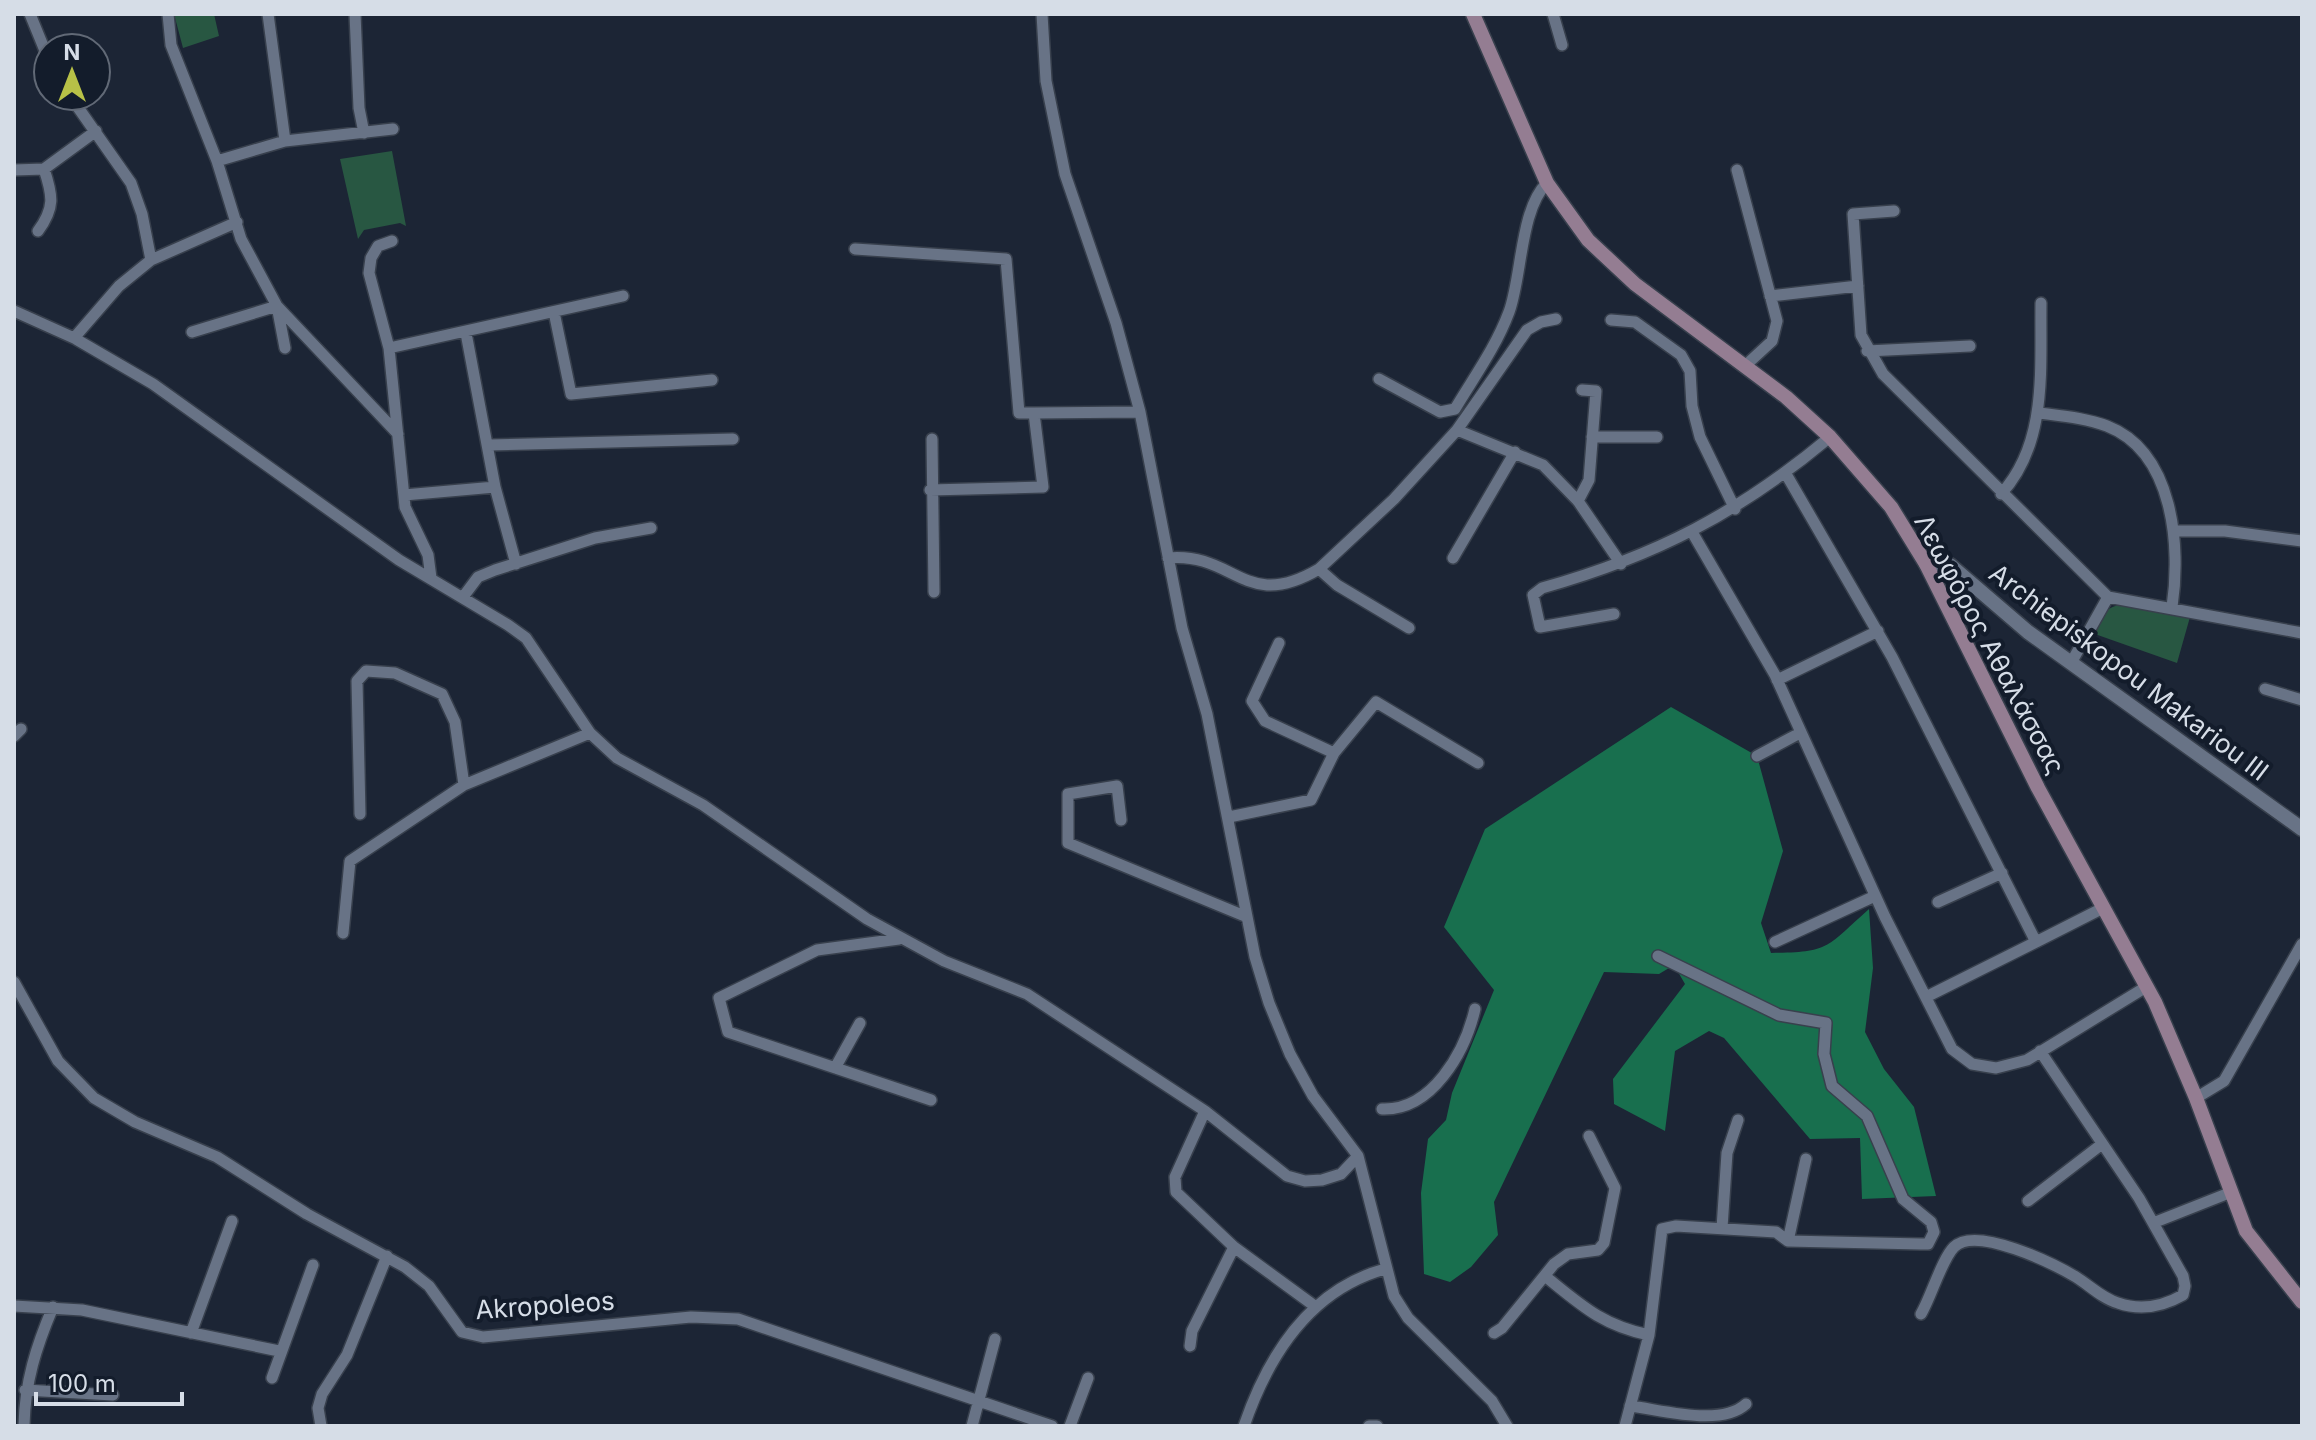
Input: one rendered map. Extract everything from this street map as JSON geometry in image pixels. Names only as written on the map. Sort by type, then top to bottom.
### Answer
[{"type":"main road","name":"Λεωφόρος Αθαλάσσας","points":[[1473,14],[1547,183],[1574,223],[1635,284],[1746,365],[1830,437],[1891,507],[1926,564],[2146,987],[2196,1098],[2229,1193],[2246,1231],[2302,1302]]},
{"type":"street","points":[[168,14],[171,45],[217,161],[241,239],[277,306],[398,434]]},
{"type":"street","points":[[268,14],[285,141]]},
{"type":"street","points":[[355,14],[359,108],[364,133]]},
{"type":"street","points":[[1042,14],[1046,81],[1065,174],[1116,323],[1140,412],[1168,558],[1229,817],[1247,917],[1269,1003],[1290,1054],[1313,1096],[1358,1156],[1394,1296],[1408,1318],[1492,1401],[1507,1426]]},
{"type":"street","points":[[1553,14],[1562,45]]},
{"type":"street","points":[[82,112],[131,183],[142,214],[151,260]]},
{"type":"street","points":[[217,161],[285,141],[393,129]]},
{"type":"street","points":[[14,170],[44,169],[96,131]]},
{"type":"street","points":[[38,231],[51,214],[51,190],[44,169]]},
{"type":"street","points":[[1737,170],[1777,321],[1772,341],[1746,365]]},
{"type":"street","points":[[1379,379],[1440,412],[1455,409],[1494,347],[1510,310],[1536,201],[1547,183]]},
{"type":"street","points":[[1894,211],[1853,214],[1861,335],[1867,351],[1883,374],[2108,597],[2302,633]]},
{"type":"street","points":[[74,338],[119,286],[151,260],[237,222]]},
{"type":"street","points":[[392,241],[378,246],[371,258],[369,273],[389,348],[405,507],[431,565],[431,578]]},
{"type":"street","points":[[855,249],[1006,259],[1019,413],[1140,412]]},
{"type":"street","points":[[1770,296],[1858,286]]},
{"type":"street","points":[[389,348],[623,296]]},
{"type":"street","points":[[2001,494],[2021,469],[2039,413],[2041,303]]},
{"type":"street","points":[[192,332],[277,306]]},
{"type":"street","points":[[277,306],[285,348]]},
{"type":"street","points":[[14,311],[74,338],[153,384],[399,560],[526,638],[590,733],[617,758],[703,805],[899,939],[944,961],[1027,994],[1205,1111],[1287,1176],[1305,1181],[1341,1174],[1358,1156]]},
{"type":"street","points":[[554,312],[571,394],[712,380]]},
{"type":"street","points":[[1168,558],[1206,560],[1255,586],[1274,588],[1296,582],[1319,569],[1394,499],[1457,430],[1527,330],[1541,322],[1556,319]]},
{"type":"street","points":[[1611,320],[1635,322],[1681,355],[1690,371],[1692,406],[1700,437],[1735,509]]},
{"type":"street","points":[[466,333],[495,487],[516,564]]},
{"type":"street","points":[[1867,351],[1970,346]]},
{"type":"street","points":[[1578,501],[1589,480],[1596,391],[1582,390]]},
{"type":"street","points":[[930,490],[1043,487],[1034,413]]},
{"type":"street","points":[[2039,413],[2109,426],[2133,442],[2151,462],[2174,531],[2176,580],[2172,607]]},
{"type":"street","points":[[1457,430],[1543,465],[1578,501],[1621,564]]},
{"type":"street","points":[[1592,437],[1657,437]]},
{"type":"street","points":[[1614,614],[1540,627],[1533,595],[1542,588],[1621,564],[1692,532],[1735,509],[1786,474],[1830,437]]},
{"type":"street","points":[[489,445],[733,439]]},
{"type":"street","points":[[932,439],[930,490],[934,592]]},
{"type":"street","points":[[1453,558],[1515,452]]},
{"type":"street","points":[[1786,474],[1878,631],[2036,942]]},
{"type":"street","points":[[404,495],[495,487]]},
{"type":"street","points":[[463,597],[478,577],[595,538],[651,528]]},
{"type":"street","points":[[2174,531],[2225,531],[2302,541]]},
{"type":"street","points":[[1692,532],[1777,680],[1875,896],[1952,1049],[1972,1064],[1996,1068],[2027,1060],[2146,987]]},
{"type":"street","name":"Archiepiskopou Makariou III","points":[[1926,564],[1950,565],[1994,604],[2071,663],[2302,829]]},
{"type":"street","points":[[1319,569],[1337,585],[1409,628]]},
{"type":"street","points":[[2071,663],[2108,597]]},
{"type":"street","points":[[1777,680],[1878,631]]},
{"type":"street","points":[[1279,643],[1252,701],[1265,721],[1334,753]]},
{"type":"street","points":[[360,814],[357,681],[366,671],[395,673],[442,694],[455,722],[464,785]]},
{"type":"street","points":[[2265,689],[2302,700]]},
{"type":"street","points":[[1229,817],[1311,800],[1334,753],[1376,702],[1478,763]]},
{"type":"street","points":[[343,933],[350,861],[464,785],[590,733]]},
{"type":"street","points":[[1757,756],[1800,733]]},
{"type":"street","points":[[1121,820],[1117,786],[1068,794],[1068,843],[1247,917]]},
{"type":"street","points":[[1938,902],[2002,873]]},
{"type":"street","points":[[1775,942],[1875,896]]},
{"type":"street","points":[[1926,997],[2103,908]]},
{"type":"street","points":[[899,939],[817,950],[719,998],[728,1032],[931,1100]]},
{"type":"street","points":[[2196,1098],[2224,1081],[2302,944]]},
{"type":"street","points":[[1625,1426],[1649,1335],[1662,1229],[1722,1228],[1776,1232],[1788,1241],[1928,1244],[1934,1232],[1931,1222],[1903,1199],[1867,1116],[1832,1086],[1824,1054],[1826,1023],[1779,1015],[1658,956]]},
{"type":"street","name":"Akropoleos","points":[[14,982],[58,1061],[94,1098],[135,1122],[217,1157],[307,1214],[387,1256],[429,1286],[457,1327],[475,1336],[691,1317],[725,1317],[770,1327],[1052,1426]]},
{"type":"street","points":[[1382,1109],[1410,1106],[1449,1069],[1466,1040],[1475,1009]]},
{"type":"street","points":[[835,1068],[860,1023]]},
{"type":"street","points":[[1921,1314],[1954,1247],[1966,1241],[1995,1242],[2024,1252],[2076,1277],[2115,1303],[2142,1308],[2166,1305],[2183,1295],[2185,1286],[2153,1223],[2040,1051]]},
{"type":"street","points":[[1205,1111],[1175,1177],[1176,1192],[1234,1247],[1316,1307]]},
{"type":"street","points":[[1722,1228],[1727,1153],[1738,1120]]},
{"type":"street","points":[[1494,1333],[1502,1328],[1545,1276],[1568,1254],[1598,1250],[1604,1243],[1615,1188],[1589,1136]]},
{"type":"street","points":[[2028,1201],[2102,1144]]},
{"type":"street","points":[[1788,1241],[1806,1159]]},
{"type":"street","points":[[2153,1223],[2229,1193]]},
{"type":"street","points":[[191,1333],[232,1221]]},
{"type":"street","points":[[1190,1346],[1192,1331],[1234,1247]]},
{"type":"street","points":[[321,1426],[318,1408],[322,1394],[347,1355],[387,1256]]},
{"type":"street","points":[[272,1378],[279,1351],[313,1265]]},
{"type":"street","points":[[1244,1426],[1271,1359],[1316,1307],[1337,1292],[1385,1269]]},
{"type":"street","points":[[1545,1276],[1596,1318],[1617,1328],[1649,1335]]},
{"type":"street","points":[[14,1306],[53,1307],[279,1351]]},
{"type":"street","points":[[24,1425],[25,1390],[34,1352],[53,1307]]},
{"type":"street","points":[[972,1426],[995,1339]]},
{"type":"street","points":[[1070,1426],[1088,1378]]},
{"type":"street","points":[[25,1390],[113,1395]]},
{"type":"street","points":[[1630,1406],[1717,1418],[1736,1413],[1746,1404]]},
{"type":"street","points":[[1369,1426],[1377,1426]]},
{"type":"green space","points":[[174,14],[214,14],[219,36],[183,48]]},
{"type":"green space","points":[[392,151],[406,226],[400,223],[364,230],[358,239],[340,159]]},
{"type":"green space","points":[[2125,604],[2190,617],[2177,663],[2092,633],[2104,613]]},
{"type":"green space","points":[[1671,707],[1757,756],[1783,851],[1761,923],[1771,953],[1805,951],[1826,945],[1869,909],[1873,968],[1865,1032],[1884,1069],[1914,1107],[1936,1196],[1862,1199],[1860,1138],[1810,1139],[1724,1038],[1709,1031],[1675,1051],[1665,1131],[1614,1104],[1613,1079],[1685,984],[1674,965],[1659,974],[1604,972],[1494,1202],[1498,1235],[1471,1267],[1450,1282],[1424,1274],[1421,1193],[1428,1139],[1446,1120],[1452,1093],[1494,990],[1444,927],[1485,829]]}]
